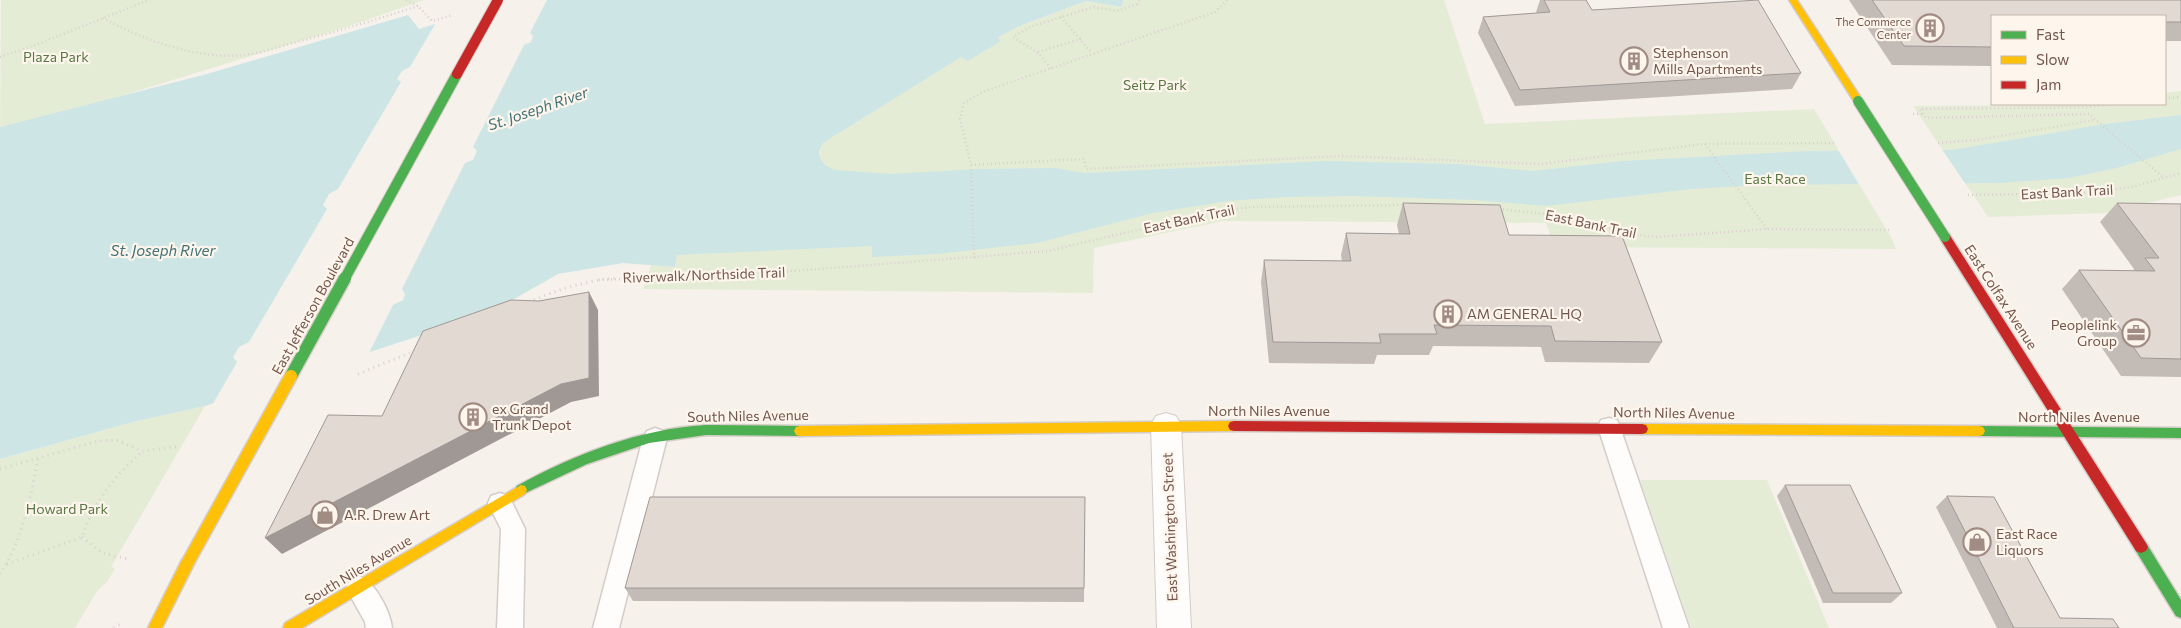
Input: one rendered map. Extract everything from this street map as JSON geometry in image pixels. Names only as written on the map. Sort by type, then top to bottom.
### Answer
[{"type":"street","name":"East Jefferson Boulevard","points":[[155,628],[187,564],[498,0]]},
{"type":"street","name":"East Colfax Avenue","points":[[1793,0],[2070,432],[2181,612]]},
{"type":"street","name":"North Niles Avenue","points":[[1166,425],[2181,433]]},
{"type":"street","name":"South Niles Avenue","points":[[290,628],[524,488],[582,460],[655,438],[693,430],[910,431],[1166,425]]},
{"type":"street","name":"East Washington Street","points":[[1166,425],[1174,628]]},
{"type":"lane","points":[[1609,427],[1676,628]]},
{"type":"lane","points":[[606,628],[655,438]]},
{"type":"lane","points":[[500,503],[512,528],[510,628]]},
{"type":"lane","points":[[359,588],[378,619],[379,628]]},
{"type":"path","points":[[0,57],[70,33],[149,0]]},
{"type":"path","points":[[103,18],[134,35],[178,50],[229,56],[250,55],[344,30],[418,6],[406,0]]},
{"type":"path","points":[[1050,68],[1038,53],[1013,37],[1030,27],[1093,7],[1117,11],[1137,4],[1140,0]]},
{"type":"path","points":[[974,258],[971,165],[962,135],[960,119],[964,102],[985,91],[1215,12],[1227,0]]},
{"type":"path","points":[[1062,17],[1092,53]]},
{"type":"path","points":[[1038,53],[1081,39]]},
{"type":"path","points":[[2166,98],[2181,97]]},
{"type":"path","points":[[2105,105],[2088,107],[1920,109],[1926,118],[2089,114],[2164,178]]},
{"type":"path","points":[[1913,114],[1923,114]]},
{"type":"path","points":[[1938,143],[1976,140],[2096,120]]},
{"type":"path","points":[[971,165],[1084,159],[1086,169],[1341,156],[1428,158],[1531,164],[1575,161],[1704,144],[1834,143]]},
{"type":"path","points":[[1704,144],[1767,229]]},
{"type":"path","name":"East Bank Trail","points":[[1968,195],[2082,193],[2132,187],[2181,173]]},
{"type":"path","name":"East Bank Trail","points":[[974,258],[1048,251],[1216,211],[1252,207],[1409,205]]},
{"type":"path","name":"East Bank Trail","points":[[1493,208],[1555,215],[1631,234],[1657,237],[1767,229],[1891,230]]},
{"type":"path","name":"Riverwalk/Northside Trail","points":[[523,304],[545,295],[602,279],[766,273],[974,258]]},
{"type":"path","points":[[358,374],[416,350]]},
{"type":"path","points":[[0,469],[98,441],[116,440],[142,451],[180,446]]},
{"type":"path","points":[[82,536],[90,512],[104,490],[142,451]]},
{"type":"path","points":[[0,574],[7,564],[26,517],[38,459]]},
{"type":"path","points":[[82,536],[97,552],[116,558],[127,559]]},
{"type":"path","points":[[7,564],[82,536]]},
{"type":"green space","name":"Plaza Park","points":[[1,0],[424,0],[349,26],[0,133]]},
{"type":"green space","points":[[1123,0],[1444,0],[1485,124],[1814,109],[1891,237],[1896,249],[1554,247],[1546,223],[1223,221],[1094,248],[1093,293],[643,289],[651,265],[675,267],[677,255],[825,165],[820,154],[823,143],[961,56],[1001,41],[997,37],[1022,25],[1086,1],[1122,7]]},
{"type":"green space","points":[[2181,91],[2181,195],[2106,213],[1988,217],[1913,106],[2166,105],[2166,93]]},
{"type":"green space","name":"Howard Park","points":[[205,406],[111,567],[115,569],[107,582],[97,591],[75,628],[0,628],[0,459],[133,422]]},
{"type":"green space","points":[[1640,480],[1767,480],[1829,628],[1691,628]]},
{"type":"water","name":"St. Joseph River","points":[[514,0],[1123,0],[1122,7],[1086,1],[1022,25],[998,37],[1001,41],[968,61],[961,57],[823,143],[819,152],[821,159],[825,165],[835,170],[891,174],[980,169],[1055,168],[1084,173],[1326,161],[1458,164],[1532,171],[1622,161],[1807,151],[1952,150],[2105,124],[2181,115],[2181,149],[2117,168],[2069,178],[2000,183],[1760,185],[1692,189],[1546,206],[1475,200],[1355,196],[1287,197],[1228,201],[1153,213],[1037,243],[937,254],[872,257],[872,246],[677,255],[675,267],[623,263],[558,274],[507,303],[431,332],[205,406],[133,422],[0,459],[0,127],[207,74],[408,15],[419,29]]},
{"type":"pier","points":[[506,0],[547,0],[530,33],[533,36],[531,42],[524,45],[473,147],[477,151],[473,160],[465,163],[402,289],[405,294],[403,300],[393,305],[368,355],[211,407],[237,362],[233,357],[239,347],[249,342],[327,209],[323,205],[329,194],[338,189],[401,82],[397,79],[402,71],[410,67],[437,21]]},
{"type":"pier","points":[[1837,148],[1941,148],[1967,186],[1860,186]]},
{"type":"building","name":"Stephenson Mills Apartments","points":[[1544,0],[1586,0],[1592,10],[1758,0],[1801,73],[1520,90],[1483,17],[1550,12]]},
{"type":"building","name":"The Commerce Center","points":[[1872,0],[2181,0],[2181,22],[2166,22],[2166,15],[1991,15],[1991,47],[1904,46]]},
{"type":"building","name":"AM GENERAL HQ","points":[[1403,203],[1500,205],[1509,235],[1622,236],[1662,342],[1555,341],[1551,326],[1434,325],[1437,334],[1379,334],[1381,343],[1273,342],[1264,260],[1351,261],[1346,233],[1410,234]]},
{"type":"building","points":[[2117,203],[2181,204],[2181,359],[2141,358],[2079,270],[2155,271],[2145,258],[2159,258]]},
{"type":"building","name":"ex Grand Trunk Depot","points":[[589,292],[589,378],[561,384],[265,538],[328,415],[382,416],[423,331],[511,300],[539,301]]},
{"type":"building","points":[[1785,485],[1850,485],[1902,593],[1833,593]]},
{"type":"building","points":[[1947,496],[1994,497],[2060,618],[2113,619],[2119,628],[2014,628]]},
{"type":"building","points":[[650,497],[1085,497],[1084,588],[625,588]]},
{"type":"traffic: fast","points":[[291,376],[457,74]]},
{"type":"traffic: fast","points":[[1858,101],[1945,237]]},
{"type":"traffic: fast","points":[[521,490],[582,460],[649,438],[706,430],[800,431]]},
{"type":"traffic: fast","points":[[1979,431],[2181,433]]},
{"type":"traffic: fast","points":[[2141,547],[2181,612]]},
{"type":"traffic: slow","points":[[1793,0],[1858,101]]},
{"type":"traffic: slow","points":[[187,564],[291,376]]},
{"type":"traffic: slow","points":[[800,431],[1234,426]]},
{"type":"traffic: slow","points":[[1642,429],[1979,431]]},
{"type":"traffic: slow","points":[[290,628],[521,490]]},
{"type":"traffic: slow","points":[[155,628],[187,564]]},
{"type":"traffic: jam","points":[[457,74],[498,0]]},
{"type":"traffic: jam","points":[[1945,237],[2141,547]]},
{"type":"traffic: jam","points":[[1234,426],[1642,429]]},
{"type":"place","name":"The Commerce Center","points":[[1930,28]]},
{"type":"place","name":"Stephenson Mills Apartments","points":[[1634,61]]},
{"type":"place","name":"AM GENERAL HQ","points":[[1448,314]]},
{"type":"place","name":"Peoplelink Group","points":[[2136,333]]},
{"type":"place","name":"ex Grand Trunk Depot","points":[[473,417]]},
{"type":"place","name":"A.R. Drew Art","points":[[325,515]]},
{"type":"place","name":"East Race Liquors","points":[[1977,542]]},
{"type":"park label","name":"Seitz Park","points":[[1155,85]]},
{"type":"park label","name":"East Race","points":[[1775,179]]}]
